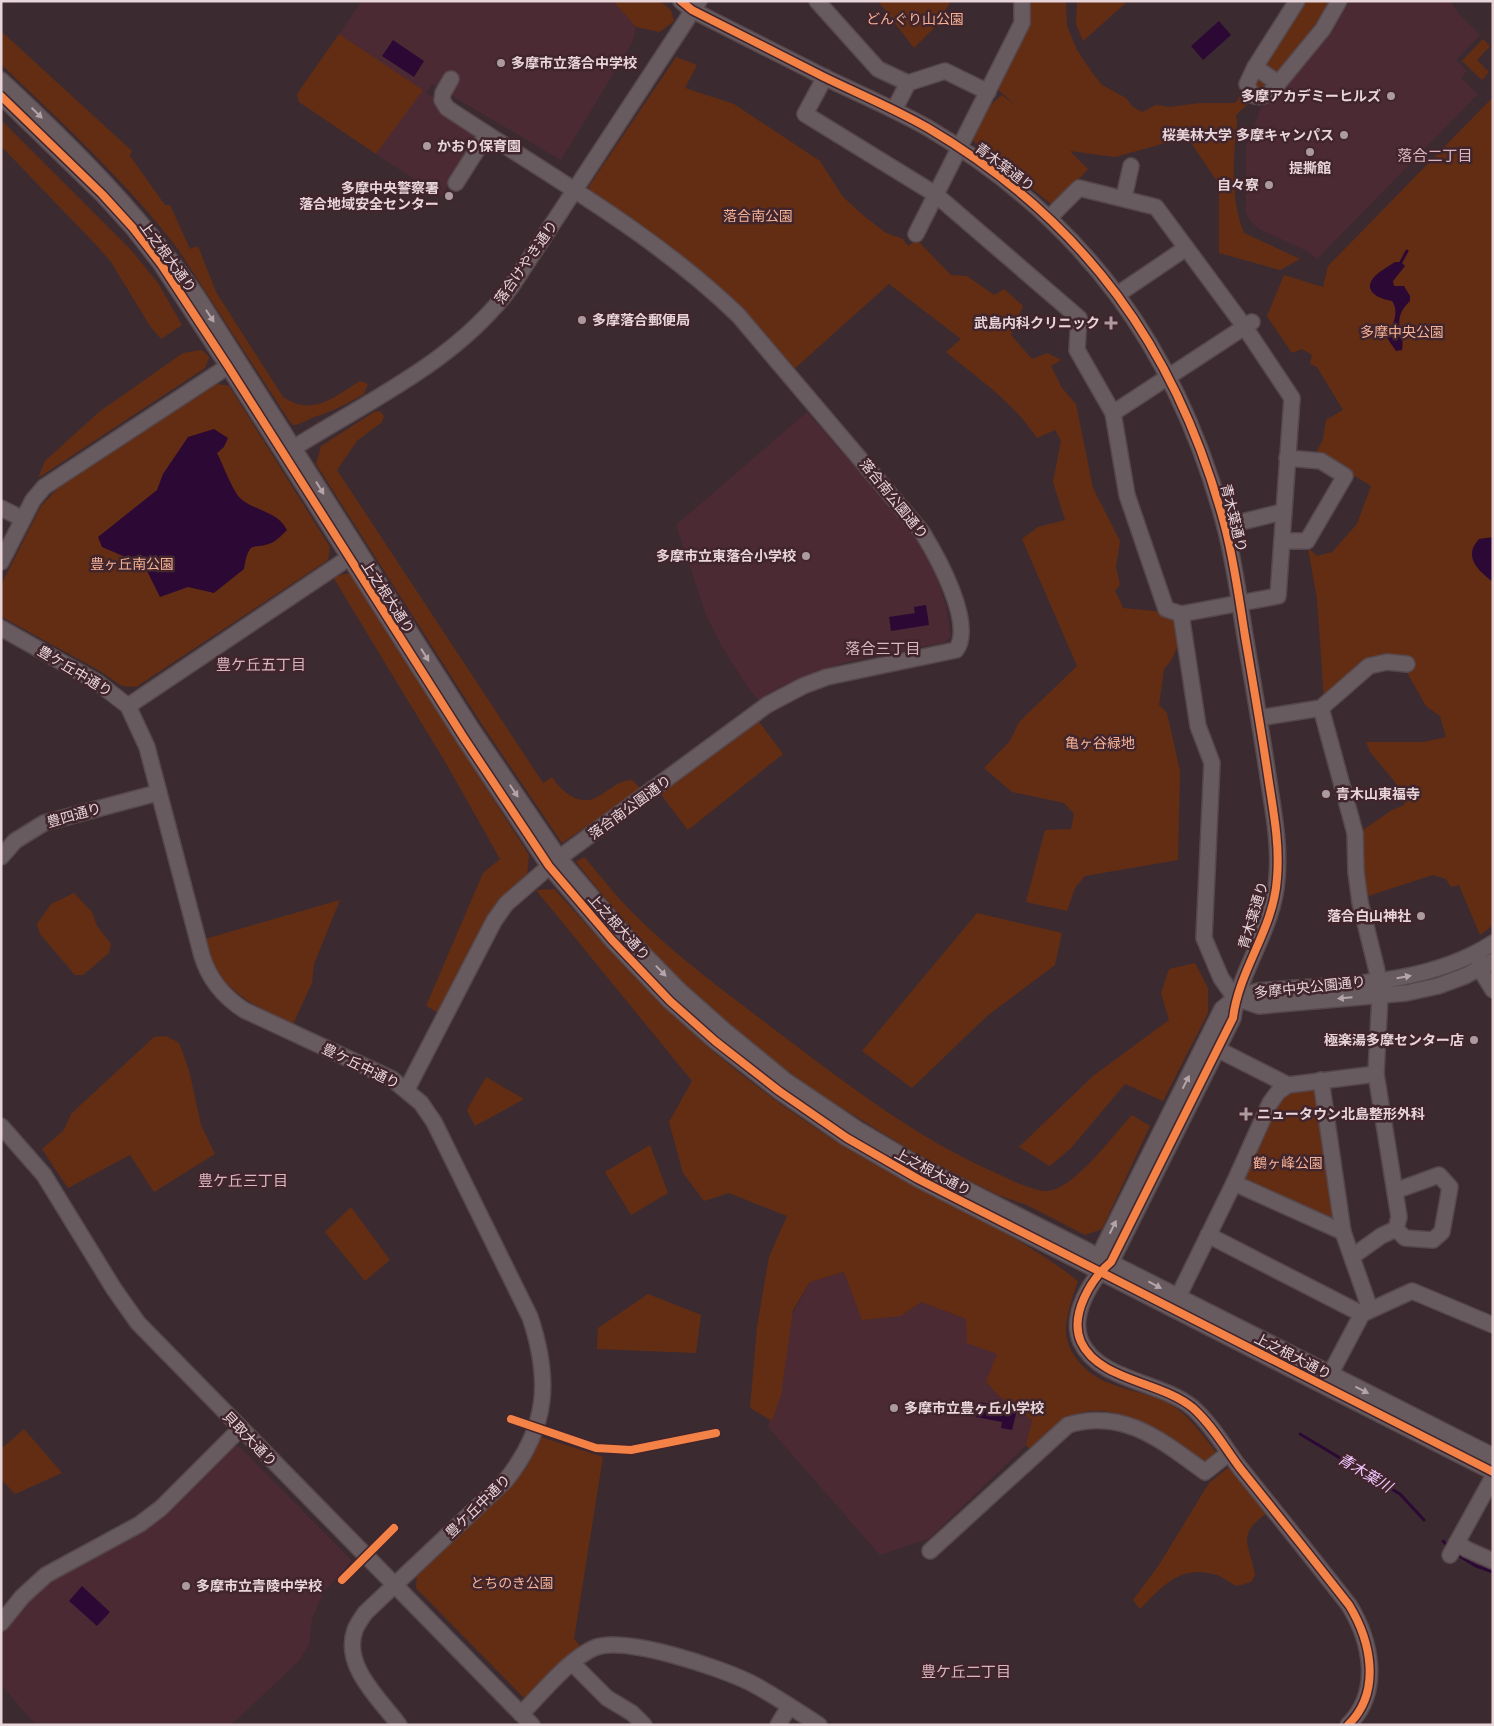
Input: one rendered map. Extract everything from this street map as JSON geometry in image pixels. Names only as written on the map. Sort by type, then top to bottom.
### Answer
[{"type":"street","points":[[817,1],[878,69],[908,83],[945,71],[988,92]]},
{"type":"street","points":[[916,234],[1022,22],[1022,1]]},
{"type":"street","points":[[1297,1],[1247,81],[1247,88],[1252,95],[1264,96],[1278,83],[1323,29],[1339,1]]},
{"type":"street","name":"青木葉通り","points":[[691,4],[825,77],[894,110],[960,148],[1000,176],[1049,218],[1088,257],[1118,294],[1169,376],[1196,434],[1225,526],[1240,603],[1277,832],[1277,880],[1268,921],[1235,998],[1233,1018],[1217,1049],[1176,1116]]},
{"type":"street","name":"落合けやき通り","points":[[289,450],[422,370],[461,341],[500,300],[574,191],[691,4]]},
{"type":"street","points":[[1255,67],[1278,83]]},
{"type":"street","points":[[825,77],[805,114],[935,194],[1079,318],[1077,350],[1113,413],[1130,504],[1166,609],[1181,614],[1278,596],[1282,512],[1292,398],[1248,324],[1186,248],[1156,207],[1124,197],[1079,188],[1049,218]]},
{"type":"street","name":"落合南公園通り","points":[[407,1089],[494,921],[506,904],[554,862],[767,705],[803,686],[827,677],[956,650],[962,639],[952,591],[944,571],[922,532],[738,315],[705,283],[665,251],[447,108],[442,100],[443,93],[451,79]]},
{"type":"street","name":"上之根大通り","points":[[1,80],[95,170],[142,222],[197,296],[233,363]]},
{"type":"street","points":[[894,110],[908,83]]},
{"type":"street","name":"上之根大通り","points":[[1,96],[86,177],[133,228],[161,264],[233,363],[354,554],[473,731],[554,862],[612,940],[670,1000],[715,1041],[779,1091],[847,1138],[918,1179],[1099,1273],[1493,1456]]},
{"type":"street","points":[[456,183],[487,134]]},
{"type":"street","points":[[1124,197],[1131,166]]},
{"type":"street","points":[[1118,294],[1186,248]]},
{"type":"street","points":[[1113,413],[1248,324]]},
{"type":"street","points":[[1,562],[33,500],[57,476],[233,363]]},
{"type":"street","points":[[1282,541],[1307,541],[1345,476],[1321,461],[1287,458]]},
{"type":"street","points":[[1,508],[23,519]]},
{"type":"street","points":[[1225,526],[1282,512]]},
{"type":"street","points":[[128,706],[354,554]]},
{"type":"street","points":[[1181,614],[1198,726],[1212,763],[1204,938],[1221,978],[1235,998]]},
{"type":"street","name":"豊ケ丘中通り","points":[[1,628],[97,682],[128,706],[146,747],[205,965],[219,988],[244,1010],[392,1079],[407,1089],[434,1122],[530,1317],[540,1347],[544,1379],[541,1414],[535,1432],[515,1469],[506,1480],[365,1613],[355,1630],[353,1647],[356,1665],[399,1725]]},
{"type":"street","points":[[1259,718],[1321,708],[1368,666],[1387,662],[1407,664]]},
{"type":"street","points":[[1321,708],[1355,833],[1356,872],[1360,902],[1379,988],[1376,1074],[1399,1217],[1396,1229]]},
{"type":"street","name":"豊四通り","points":[[1,857],[15,841],[29,830],[44,823],[157,793]]},
{"type":"street","name":"上之根大通り","points":[[554,862],[680,990],[786,1081],[857,1128],[920,1166],[1178,1297],[1493,1472]]},
{"type":"street","name":"多摩中央公園通り","points":[[1379,988],[1432,971],[1477,953],[1493,943]]},
{"type":"street","points":[[1477,953],[1489,966],[1493,990]]},
{"type":"street","name":"多摩中央公園通り","points":[[1235,998],[1258,991],[1438,986],[1489,966]]},
{"type":"street","name":"青木葉通り","points":[[1099,1273],[1176,1116],[1222,1009],[1235,998]]},
{"type":"street","points":[[1217,1049],[1288,1085]]},
{"type":"street","points":[[1178,1297],[1234,1183],[1270,1103],[1278,1092],[1288,1085],[1376,1074]]},
{"type":"street","points":[[1321,1080],[1343,1232],[1353,1256],[1366,1311]]},
{"type":"street","name":"貝取大通り","points":[[1,1126],[44,1175],[114,1289],[138,1323],[532,1725]]},
{"type":"street","points":[[1395,1191],[1439,1175],[1450,1187],[1442,1232],[1433,1240],[1405,1238],[1396,1229]]},
{"type":"street","points":[[1234,1183],[1343,1232]]},
{"type":"street","points":[[1353,1256],[1381,1236],[1396,1229]]},
{"type":"street","points":[[1208,1235],[1366,1311]]},
{"type":"street","points":[[1099,1273],[1079,1311],[1078,1318],[1080,1341],[1089,1356],[1101,1366],[1172,1394],[1203,1418],[1229,1454],[1349,1605],[1361,1624],[1368,1644],[1369,1681],[1362,1705],[1353,1723]]},
{"type":"street","points":[[1328,1380],[1366,1311],[1412,1291],[1493,1325]]},
{"type":"street","points":[[930,1550],[1068,1425],[1087,1419],[1102,1420],[1135,1428],[1157,1437],[1205,1472],[1229,1454]]},
{"type":"street","points":[[1,1622],[22,1597],[46,1575],[140,1524],[161,1508],[240,1429]]},
{"type":"street","points":[[1493,1477],[1454,1548],[1466,1549],[1493,1561]]},
{"type":"street","points":[[521,1714],[572,1663],[594,1648],[614,1644],[679,1658],[731,1674],[753,1684],[819,1725]]},
{"type":"street","points":[[572,1663],[607,1698],[632,1713],[644,1725]]},
{"type":"street","points":[[778,1725],[789,1706]]},
{"type":"shaded area","name":"多摩市立落合中学校","points":[[362,1],[613,1],[636,27],[632,43],[561,160],[432,84],[426,93],[433,97],[445,113],[476,133],[477,139],[441,197],[376,154],[422,90],[339,34]]},
{"type":"shaded area","name":"桜美林大学 多摩キャンパス","points":[[1350,1],[1450,1],[1459,14],[1480,35],[1456,60],[1467,71],[1461,78],[1478,94],[1317,259],[1307,251],[1259,229],[1251,222],[1246,213],[1246,147],[1262,105],[1277,98],[1332,32]]},
{"type":"shaded area","points":[[1219,21],[1231,35],[1203,60],[1191,46]]},
{"type":"shaded area","points":[[393,40],[424,61],[414,77],[382,56]]},
{"type":"shaded area","points":[[1395,262],[1401,262],[1405,266],[1393,281],[1394,286],[1404,286],[1410,296],[1410,301],[1400,315],[1399,321],[1403,344],[1402,350],[1396,351],[1387,338],[1395,315],[1392,301],[1377,296],[1373,293],[1370,286],[1375,276]]},
{"type":"shaded area","name":"多摩市立東落合小学校","points":[[807,412],[911,531],[934,570],[946,605],[951,636],[946,642],[843,663],[819,671],[795,680],[759,700],[749,689],[722,647],[706,615],[676,525]]},
{"type":"shaded area","points":[[214,429],[228,438],[224,447],[217,453],[237,494],[251,506],[277,518],[287,530],[275,541],[251,548],[248,552],[244,569],[214,593],[188,587],[160,597],[144,565],[102,547],[98,537],[157,490],[163,474],[188,437]]},
{"type":"shaded area","points":[[1493,537],[1493,582],[1477,568],[1472,557],[1472,551],[1479,539]]},
{"type":"shaded area","points":[[926,605],[929,625],[891,631],[889,617],[915,613],[914,607]]},
{"type":"shaded area","name":"多摩市立豊ヶ丘小学校","points":[[845,1272],[901,1316],[921,1302],[966,1319],[997,1353],[999,1396],[1032,1420],[1026,1445],[930,1538],[880,1555],[768,1427],[793,1313],[810,1282]]},
{"type":"shaded area","points":[[980,1402],[1017,1410],[1012,1430],[1001,1428],[1002,1422],[976,1417]]},
{"type":"shaded area","name":"多摩市立青陵中学校","points":[[239,1446],[352,1561],[323,1593],[312,1619],[309,1645],[298,1662],[231,1725],[36,1725],[1,1685],[1,1631],[25,1602],[50,1580],[232,1447]]},
{"type":"shaded area","points":[[82,1586],[110,1612],[97,1626],[69,1601]]},
{"type":"green space","points":[[613,1],[660,1],[671,10],[674,21],[660,32],[636,27]]},
{"type":"green space","name":"どんぐり山公園","points":[[878,1],[951,1],[935,27],[914,48]]},
{"type":"green space","points":[[1028,1],[1066,1],[1067,26],[1077,50],[1093,74],[1102,85],[1126,98],[1133,107],[1142,112],[1156,105],[1170,107],[1200,103],[1235,103],[1266,61],[1303,1],[1333,1],[1268,85],[1236,115],[1234,178],[1236,206],[1244,233],[1300,259],[1280,270],[1219,253],[1219,184],[1187,137],[1115,157],[1070,151],[1088,169],[1058,202],[1050,203],[974,142],[975,128],[978,121],[986,109],[1002,95],[1019,108],[996,88]]},
{"type":"green space","points":[[1077,1],[1128,1],[1083,41],[1076,24]]},
{"type":"green space","points":[[1,31],[132,151],[130,156],[165,205],[170,205],[190,249],[198,246],[216,292],[283,397],[294,403],[314,405],[323,403],[360,381],[368,384],[364,394],[334,410],[292,425],[178,249],[158,224],[115,176],[1,64]]},
{"type":"green space","points":[[339,34],[423,90],[376,154],[299,102],[297,94]]},
{"type":"green space","points":[[1483,39],[1490,46],[1477,60],[1489,72],[1482,80],[1462,61]]},
{"type":"green space","points":[[676,57],[697,65],[685,88],[734,104],[820,161],[843,197],[886,233],[903,239],[908,246],[917,240],[951,275],[967,276],[994,295],[1004,289],[1023,306],[1011,335],[1032,359],[1047,353],[1061,360],[1051,366],[1062,388],[1076,404],[1093,488],[1120,541],[1116,567],[1120,585],[1115,590],[1123,608],[1165,612],[1180,621],[1181,638],[1171,661],[1164,669],[1159,705],[1167,713],[1180,771],[1178,860],[1085,876],[1075,888],[1067,911],[1026,902],[1045,830],[1071,829],[1074,814],[1064,803],[1012,792],[984,768],[1010,741],[1019,722],[1077,666],[1022,539],[1038,527],[1065,520],[1053,482],[1061,441],[1055,430],[1037,438],[1006,402],[946,352],[961,339],[889,284],[793,370],[590,194],[589,186]]},
{"type":"green space","name":"多摩中央公園","points":[[1493,97],[1493,925],[1480,935],[1459,885],[1451,887],[1446,879],[1433,875],[1365,897],[1360,832],[1392,810],[1405,805],[1395,782],[1370,752],[1366,742],[1424,742],[1446,737],[1440,716],[1426,706],[1400,660],[1388,658],[1324,699],[1317,599],[1308,548],[1317,556],[1332,552],[1357,524],[1371,486],[1326,458],[1314,457],[1323,439],[1326,420],[1343,410],[1317,367],[1310,364],[1312,355],[1302,349],[1292,353],[1267,316],[1284,275],[1323,287],[1328,266]]},
{"type":"green space","points":[[1,120],[131,250],[158,283],[182,325],[161,339],[150,326],[111,262],[1,146]]},
{"type":"green space","points":[[202,350],[209,357],[205,368],[38,478],[45,461],[99,412],[183,353]]},
{"type":"green space","name":"豊ヶ丘南公園","points":[[217,384],[229,386],[330,547],[328,560],[136,687],[122,686],[100,671],[2,617],[1,585],[41,506],[60,486]]},
{"type":"green space","points":[[380,411],[384,416],[382,422],[357,441],[337,470],[543,783],[552,777],[565,792],[577,799],[584,800],[597,797],[627,780],[632,780],[641,789],[562,843],[483,726],[316,464],[321,446],[374,412]]},
{"type":"green space","points":[[349,573],[529,855],[527,877],[441,1014],[426,1006],[483,873],[500,859],[447,765],[333,577]]},
{"type":"green space","points":[[757,719],[783,754],[688,830],[659,792]]},
{"type":"green space","points":[[584,857],[631,911],[667,945],[705,976],[860,1093],[912,1128],[967,1159],[1021,1184],[1046,1191],[1056,1189],[1080,1172],[1104,1148],[1132,1115],[1150,1126],[1102,1229],[1085,1235],[1027,1205],[998,1195],[922,1157],[819,1094],[727,1027],[683,988],[628,926],[576,862]]},
{"type":"green space","points":[[554,889],[623,965],[666,1008],[707,1046],[750,1081],[842,1145],[901,1179],[1022,1243],[1078,1281],[1069,1309],[1066,1336],[1078,1361],[1101,1379],[1172,1405],[1199,1430],[1216,1452],[1215,1458],[1210,1463],[1202,1463],[1173,1442],[1140,1422],[1105,1411],[1087,1412],[1069,1417],[1030,1450],[1026,1445],[1032,1420],[999,1396],[986,1382],[997,1354],[967,1343],[966,1319],[921,1302],[901,1316],[862,1320],[844,1272],[810,1282],[793,1310],[781,1395],[772,1421],[750,1408],[757,1327],[769,1257],[787,1216],[729,1193],[704,1201],[683,1173],[669,1122],[692,1081],[536,890]]},
{"type":"green space","points":[[74,893],[92,912],[97,926],[111,944],[109,953],[83,975],[75,975],[40,934],[37,924],[51,904]]},
{"type":"green space","points":[[340,900],[314,964],[312,983],[293,1024],[237,993],[217,971],[205,939]]},
{"type":"green space","points":[[977,913],[1062,933],[1055,965],[987,1016],[912,1088],[862,1051]]},
{"type":"green space","points":[[1195,963],[1208,988],[1208,1013],[1163,1101],[1125,1084],[1071,1148],[1050,1166],[1019,1147],[1093,1076],[1169,1020],[1161,993],[1169,969]]},
{"type":"green space","points":[[166,1036],[179,1043],[189,1070],[201,1125],[215,1154],[154,1192],[130,1155],[68,1188],[42,1149],[64,1130],[71,1114],[154,1037]]},
{"type":"green space","points":[[486,1077],[524,1099],[475,1126],[467,1110]]},
{"type":"green space","name":"鶴ヶ峰公園","points":[[1314,1086],[1334,1225],[1239,1181],[1275,1104],[1291,1089]]},
{"type":"green space","points":[[650,1145],[668,1193],[631,1215],[605,1172]]},
{"type":"green space","points":[[351,1207],[390,1260],[365,1281],[325,1232]]},
{"type":"green space","points":[[648,1294],[701,1315],[696,1353],[597,1349],[598,1328]]},
{"type":"green space","points":[[24,1429],[62,1473],[15,1494],[1,1479],[1,1449]]},
{"type":"green space","name":"とちのき公園","points":[[541,1437],[603,1457],[574,1639],[582,1648],[531,1698],[523,1697],[416,1588],[417,1576],[511,1487],[527,1467]]},
{"type":"green space","points":[[1229,1467],[1266,1514],[1250,1528],[1248,1535],[1248,1548],[1255,1575],[1251,1582],[1237,1586],[1217,1575],[1193,1572],[1174,1579],[1165,1585],[1140,1609],[1133,1600],[1159,1565],[1209,1483]]},
{"type":"waterway","points":[[1401,262],[1407,251]]},
{"type":"waterway","name":"青木葉川","points":[[1300,1434],[1400,1494],[1424,1520]]},
{"type":"waterway","name":"青木葉川","points":[[1443,1541],[1450,1548]]},
{"type":"waterway","name":"青木葉川","points":[[1456,1554],[1476,1566],[1493,1572]]},
{"type":"cycle path","points":[[681,1],[692,10],[928,128],[984,164],[1033,204],[1078,248],[1117,295],[1151,346],[1180,401],[1204,460],[1224,523],[1236,579],[1274,814],[1277,839],[1277,878],[1270,914],[1242,983],[1236,1000],[1233,1018],[1111,1262],[1096,1278],[1084,1298],[1078,1320],[1078,1332],[1081,1342],[1090,1355],[1102,1365],[1132,1380],[1180,1399],[1200,1415],[1349,1605],[1363,1634],[1370,1666],[1366,1697],[1359,1712],[1348,1725]]},
{"type":"cycle path","points":[[1,96],[102,194],[133,228],[161,264],[228,366],[464,738],[549,866],[612,940],[670,1001],[715,1041],[779,1091],[847,1138],[918,1179],[1493,1472]]},
{"type":"cycle path","points":[[511,1419],[596,1448],[631,1450],[716,1433]]},
{"type":"cycle path","points":[[342,1580],[394,1528]]},
{"type":"place","name":"多摩市立落合中学校","points":[[501,63]]},
{"type":"place","name":"多摩アカデミーヒルズ","points":[[1391,96]]},
{"type":"place","name":"桜美林大学 多摩キャンパス","points":[[1344,135]]},
{"type":"place","name":"かおり保育園","points":[[427,146]]},
{"type":"place","name":"提撕館","points":[[1310,152]]},
{"type":"place","name":"自々寮","points":[[1269,185]]},
{"type":"place","name":"多摩中央警察署 落合地域安全センター","points":[[449,196]]},
{"type":"place","name":"多摩落合郵便局","points":[[582,320]]},
{"type":"place","name":"武島内科クリニック","points":[[1111,323]]},
{"type":"place","name":"多摩市立東落合小学校","points":[[806,556]]},
{"type":"place","name":"青木山東福寺","points":[[1326,794]]},
{"type":"place","name":"落合白山神社","points":[[1421,916]]},
{"type":"place","name":"極楽湯多摩センター店","points":[[1474,1040]]},
{"type":"place","name":"ニュータウン北島整形外科","points":[[1246,1114]]},
{"type":"place","name":"多摩市立豊ヶ丘小学校","points":[[894,1408]]},
{"type":"place","name":"多摩市立青陵中学校","points":[[186,1586]]},
{"type":"district","name":"落合二丁目","points":[[1435,156]]},
{"type":"district","name":"落合三丁目","points":[[883,649]]},
{"type":"district","name":"豊ケ丘五丁目","points":[[261,665]]},
{"type":"district","name":"豊ケ丘三丁目","points":[[243,1181]]},
{"type":"district","name":"豊ケ丘二丁目","points":[[966,1672]]},
{"type":"park label","name":"落合南公園","points":[[758,216]]},
{"type":"park label","name":"亀ヶ谷緑地","points":[[1100,743]]}]
